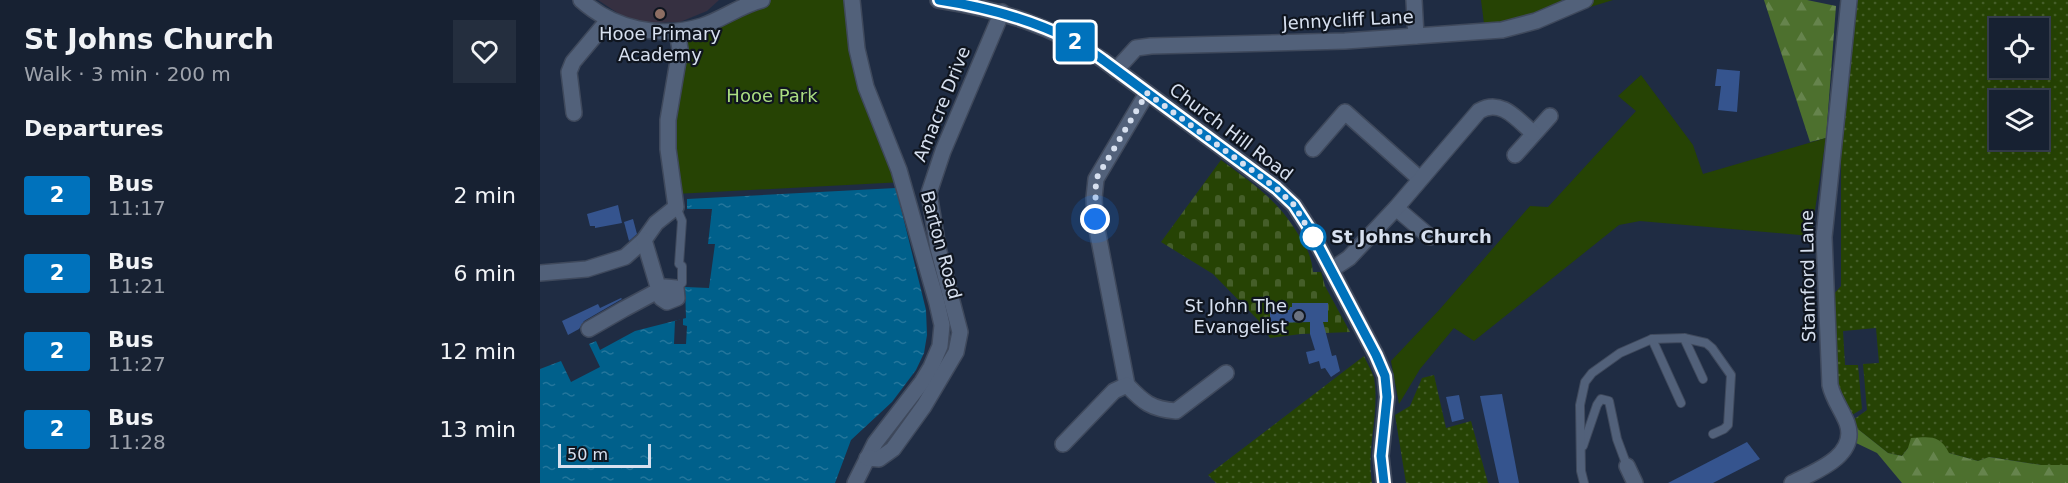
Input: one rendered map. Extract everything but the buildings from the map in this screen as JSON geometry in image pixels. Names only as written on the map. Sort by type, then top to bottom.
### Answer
[{"type":"street","points":[[580,0],[592,10],[623,26],[656,32],[676,32],[703,26],[762,0]]},
{"type":"street","name":"Barton Road","points":[[852,0],[857,49],[866,87],[899,170],[942,325],[940,346],[931,367],[875,443],[855,483]]},
{"type":"street","name":"Church Hill Road","points":[[938,0],[1002,12],[1074,40],[1276,188],[1299,213],[1309,228],[1385,376],[1387,397],[1381,456],[1384,483]]},
{"type":"street","points":[[1414,0],[1416,36]]},
{"type":"street","name":"Stamford Lane","points":[[1792,483],[1836,459],[1845,448],[1849,436],[1847,424],[1832,395],[1830,385],[1824,237],[1849,0]]},
{"type":"street","name":"Jennycliff Lane","points":[[1116,70],[1136,48],[1345,41],[1502,30],[1536,21],[1583,1]]},
{"type":"street","name":"Amacre Drive","points":[[867,459],[879,459],[893,449],[924,406],[956,352],[960,332],[938,248],[929,193],[943,151],[1002,12]]},
{"type":"street","points":[[574,113],[569,72],[573,62],[609,19]]},
{"type":"street","points":[[540,273],[587,269],[625,256],[644,240],[656,223],[676,207],[668,149],[668,120],[680,49],[676,32]]},
{"type":"street","points":[[1147,93],[1096,179],[1094,198],[1095,219],[1127,385],[1141,400],[1157,410],[1176,411],[1226,373]]},
{"type":"street","points":[[1331,270],[1349,258],[1396,208],[1479,111],[1486,107],[1498,106],[1533,134]]},
{"type":"street","points":[[1313,149],[1346,112],[1420,179]]},
{"type":"street","points":[[1515,155],[1550,116]]},
{"type":"street","points":[[1396,208],[1430,237]]},
{"type":"street","points":[[644,240],[660,290]]},
{"type":"street","points":[[589,329],[660,290],[671,286],[676,288]]},
{"type":"street","points":[[1063,444],[1114,391],[1127,385]]},
{"type":"street","points":[[1627,466],[1635,483]]},
{"type":"lane","points":[[676,207],[682,221],[679,264],[682,266],[682,283],[676,288]]},
{"type":"lane","points":[[1684,338],[1702,379]]},
{"type":"lane","points":[[1584,483],[1581,471],[1580,405],[1585,381],[1592,373],[1620,353],[1652,339],[1684,338],[1706,343],[1731,375],[1728,425],[1713,434]]},
{"type":"lane","points":[[1652,339],[1681,403]]},
{"type":"lane","points":[[1581,453],[1597,405],[1601,399],[1606,399],[1610,402],[1617,440],[1627,466]]},
{"type":"shaded area","name":"Hooe Primary Academy","points":[[598,0],[719,0],[707,11],[680,22],[647,23],[622,16]]},
{"type":"green space","name":"Hooe Park","points":[[762,0],[852,0],[852,18],[903,182],[675,194],[668,149],[677,32]]},
{"type":"green space","points":[[1481,0],[1613,0],[1486,39]]},
{"type":"green space","points":[[1764,0],[1807,0],[1836,6],[1826,138],[1810,142]]},
{"type":"green space","points":[[1852,0],[2068,0],[2068,465],[2041,465],[1990,457],[1978,461],[1949,453],[1908,448],[1902,456],[1888,453],[1854,426],[1853,420],[1867,410],[1863,364],[1879,363],[1876,328],[1843,331],[1845,365],[1858,365],[1862,409],[1852,415],[1833,387],[1832,296],[1841,286],[1841,125]]},
{"type":"green space","points":[[1641,75],[1693,145],[1703,174],[1826,138],[1811,236],[1640,221],[1619,225],[1474,341],[1454,328],[1420,369],[1399,404],[1391,361],[1530,206],[1548,207],[1636,111],[1618,96]]},
{"type":"green space","points":[[1221,160],[1264,193],[1282,211],[1304,243],[1313,272],[1321,272],[1325,286],[1350,332],[1270,338],[1258,320],[1213,274],[1161,242]]},
{"type":"green space","points":[[1364,356],[1374,378],[1375,391],[1371,457],[1372,483],[1216,483],[1208,475]]},
{"type":"green space","points":[[1434,375],[1446,428],[1471,421],[1488,483],[1406,483],[1395,415],[1410,406],[1422,378]]},
{"type":"green space","points":[[1854,426],[1888,453],[1902,456],[1911,438],[1929,437],[1942,442],[1949,453],[1978,461],[1989,457],[2041,465],[2068,465],[2068,483],[1902,483],[1877,453],[1854,442]]},
{"type":"water","points":[[896,188],[926,310],[927,335],[924,353],[916,370],[892,402],[851,440],[835,483],[540,483],[540,369],[561,361],[571,382],[600,367],[589,344],[596,341],[600,350],[635,331],[686,318],[685,287],[709,288],[715,244],[708,244],[712,209],[687,209],[687,199]]},
{"type":"pier","points":[[683,318],[683,325],[687,326],[686,344],[674,344],[675,321]]},
{"type":"bus line","name":"2","points":[[939,0],[976,6],[1009,15],[1074,40],[1276,188],[1294,205],[1309,228],[1385,376],[1387,397],[1381,456],[1384,483]]},
{"type":"place","name":"Hooe Primary Academy","points":[[660,14]]},
{"type":"place","name":"St Johns Church","points":[[1313,237]]},
{"type":"place","name":"St John The Evangelist","points":[[1299,316]]},
{"type":"route","points":[[1095,219],[1096,179],[1147,93],[1276,188],[1294,205],[1313,237]]}]
